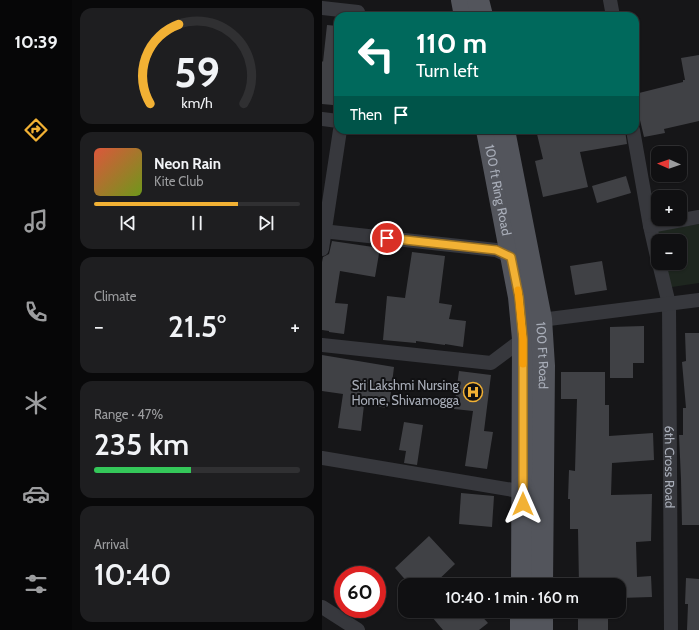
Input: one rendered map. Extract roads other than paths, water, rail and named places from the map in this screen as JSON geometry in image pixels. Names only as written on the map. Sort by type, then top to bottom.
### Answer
[{"type":"main road","points":[[462,0],[464,12]]},
{"type":"main road","points":[[478,0],[481,12]]},
{"type":"main road","name":"100 ft Ring Road","points":[[488,134],[519,297],[532,329],[523,493],[522,578]]},
{"type":"main road","name":"100 Ft Road","points":[[505,134],[532,329],[544,366],[542,578]]},
{"type":"main road","points":[[521,618],[521,630]]},
{"type":"main road","points":[[542,618],[542,630]]},
{"type":"street","points":[[610,0],[612,12]]},
{"type":"street","points":[[322,8],[358,9]]},
{"type":"street","points":[[322,119],[334,120]]},
{"type":"street","points":[[322,249],[323,232],[339,134]]},
{"type":"street","name":"6th Cross Road","points":[[634,134],[652,234]]},
{"type":"street","points":[[650,226],[699,217]]},
{"type":"street","points":[[323,232],[496,250],[511,257]]},
{"type":"street","name":"6th Cross Road","points":[[660,270],[668,304],[671,630]]},
{"type":"street","points":[[322,345],[491,363],[532,329],[668,304],[699,300]]},
{"type":"street","points":[[322,458],[513,490],[523,493]]},
{"type":"street","points":[[322,607],[358,630]]},
{"type":"place","name":"Sri Lakshmi Nursing Home, Shivamogga","points":[[473,392]]}]
